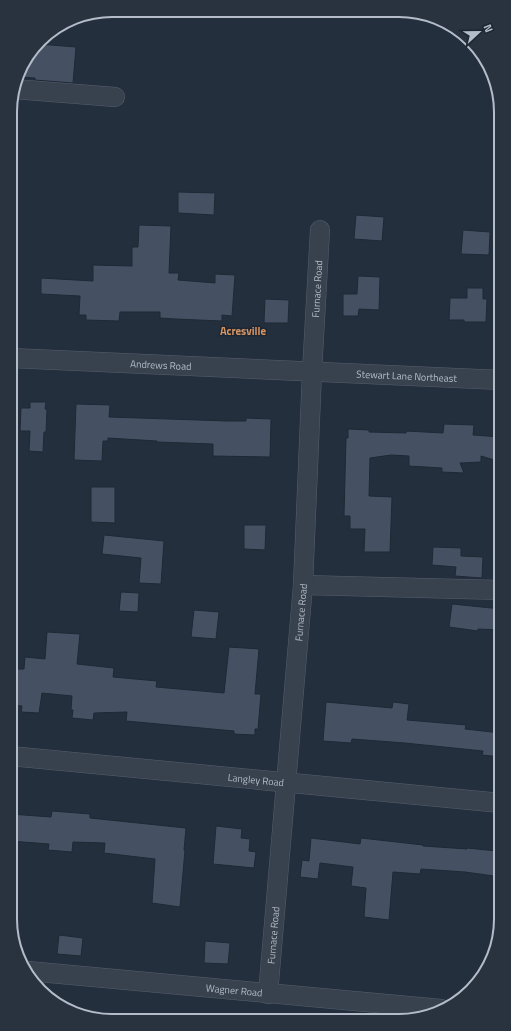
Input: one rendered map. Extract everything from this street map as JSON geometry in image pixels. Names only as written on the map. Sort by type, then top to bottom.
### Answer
[{"type":"street","points":[[20,89],[115,96]]},
{"type":"street","name":"Furnace Road","points":[[268,994],[303,585],[320,230]]},
{"type":"street","name":"Andrews Road","points":[[17,358],[312,372]]},
{"type":"street","name":"Stewart Lane Northeast","points":[[312,372],[494,380]]},
{"type":"street","points":[[303,585],[494,590]]},
{"type":"street","name":"Langley Road","points":[[17,757],[494,802]]},
{"type":"street","name":"Wagner Road","points":[[33,971],[431,1008]]},
{"type":"building","points":[[45,45],[76,47],[73,83],[35,80],[35,78],[24,77],[33,59]]},
{"type":"building","points":[[178,192],[215,193],[214,215],[178,213]]},
{"type":"building","points":[[356,215],[384,217],[382,241],[354,239]]},
{"type":"building","points":[[139,225],[171,226],[169,273],[179,273],[178,280],[215,283],[215,274],[235,275],[232,316],[222,315],[222,321],[160,318],[160,312],[120,312],[119,321],[86,320],[86,315],[79,315],[80,296],[41,294],[41,278],[93,281],[93,265],[132,266],[132,247],[138,247]]},
{"type":"building","points":[[463,230],[490,232],[489,255],[461,254]]},
{"type":"building","points":[[358,276],[380,277],[379,310],[359,309],[358,316],[343,316],[343,294],[357,294]]},
{"type":"building","points":[[467,288],[483,288],[483,299],[487,299],[486,322],[449,320],[450,298],[467,298]]},
{"type":"building","points":[[265,299],[289,300],[288,323],[264,322]]},
{"type":"building","points":[[30,402],[46,402],[46,432],[44,432],[43,452],[29,451],[30,431],[20,431],[21,408],[30,408]]},
{"type":"building","points":[[76,404],[110,405],[109,417],[227,421],[246,421],[246,418],[271,419],[270,457],[213,456],[213,444],[108,438],[108,441],[103,441],[102,461],[74,460]]},
{"type":"building","points":[[444,424],[474,425],[473,435],[494,436],[494,460],[481,456],[481,462],[460,463],[464,473],[442,472],[442,468],[409,466],[409,456],[391,455],[370,458],[369,496],[392,497],[390,552],[364,552],[365,529],[350,529],[350,516],[344,516],[346,438],[348,438],[348,429],[369,430],[369,432],[406,433],[406,431],[443,433]]},
{"type":"building","points":[[91,487],[115,487],[115,523],[91,522]]},
{"type":"building","points":[[244,525],[266,525],[265,550],[244,549]]},
{"type":"building","points":[[104,535],[164,541],[161,584],[139,583],[141,558],[102,554]]},
{"type":"building","points":[[433,547],[461,548],[461,556],[483,557],[482,578],[455,576],[456,567],[432,565]]},
{"type":"building","points":[[121,592],[139,593],[138,612],[119,611]]},
{"type":"building","points":[[452,604],[494,608],[494,630],[478,629],[478,631],[449,627]]},
{"type":"building","points":[[194,610],[219,612],[216,639],[191,637]]},
{"type":"building","points":[[47,632],[80,634],[77,664],[114,668],[113,677],[157,681],[156,687],[224,693],[229,647],[259,649],[255,694],[261,694],[258,729],[255,729],[255,735],[234,734],[234,731],[126,721],[127,712],[94,713],[93,720],[72,718],[72,696],[42,693],[39,713],[21,712],[22,706],[17,706],[17,669],[24,669],[25,657],[45,659]]},
{"type":"building","points":[[326,702],[392,708],[393,702],[409,704],[407,720],[466,725],[465,729],[494,732],[494,756],[482,755],[483,751],[405,743],[352,739],[351,743],[323,741]]},
{"type":"building","points":[[52,811],[90,814],[90,818],[186,828],[180,907],[152,903],[155,859],[104,853],[105,843],[73,842],[72,852],[48,850],[49,844],[17,842],[17,815],[51,817]]},
{"type":"building","points":[[216,826],[242,829],[241,838],[250,839],[249,851],[256,852],[254,868],[213,864]]},
{"type":"building","points":[[311,838],[360,844],[361,838],[423,846],[494,851],[494,876],[465,872],[421,869],[420,874],[393,872],[389,920],[364,917],[366,888],[351,886],[353,867],[320,863],[318,879],[300,877],[302,860],[309,861]]},
{"type":"building","points":[[59,935],[83,938],[81,956],[57,954]]},
{"type":"building","points":[[205,941],[230,943],[228,964],[204,963]]},
{"type":"district","name":"Acresville","points":[[243,331]]}]
